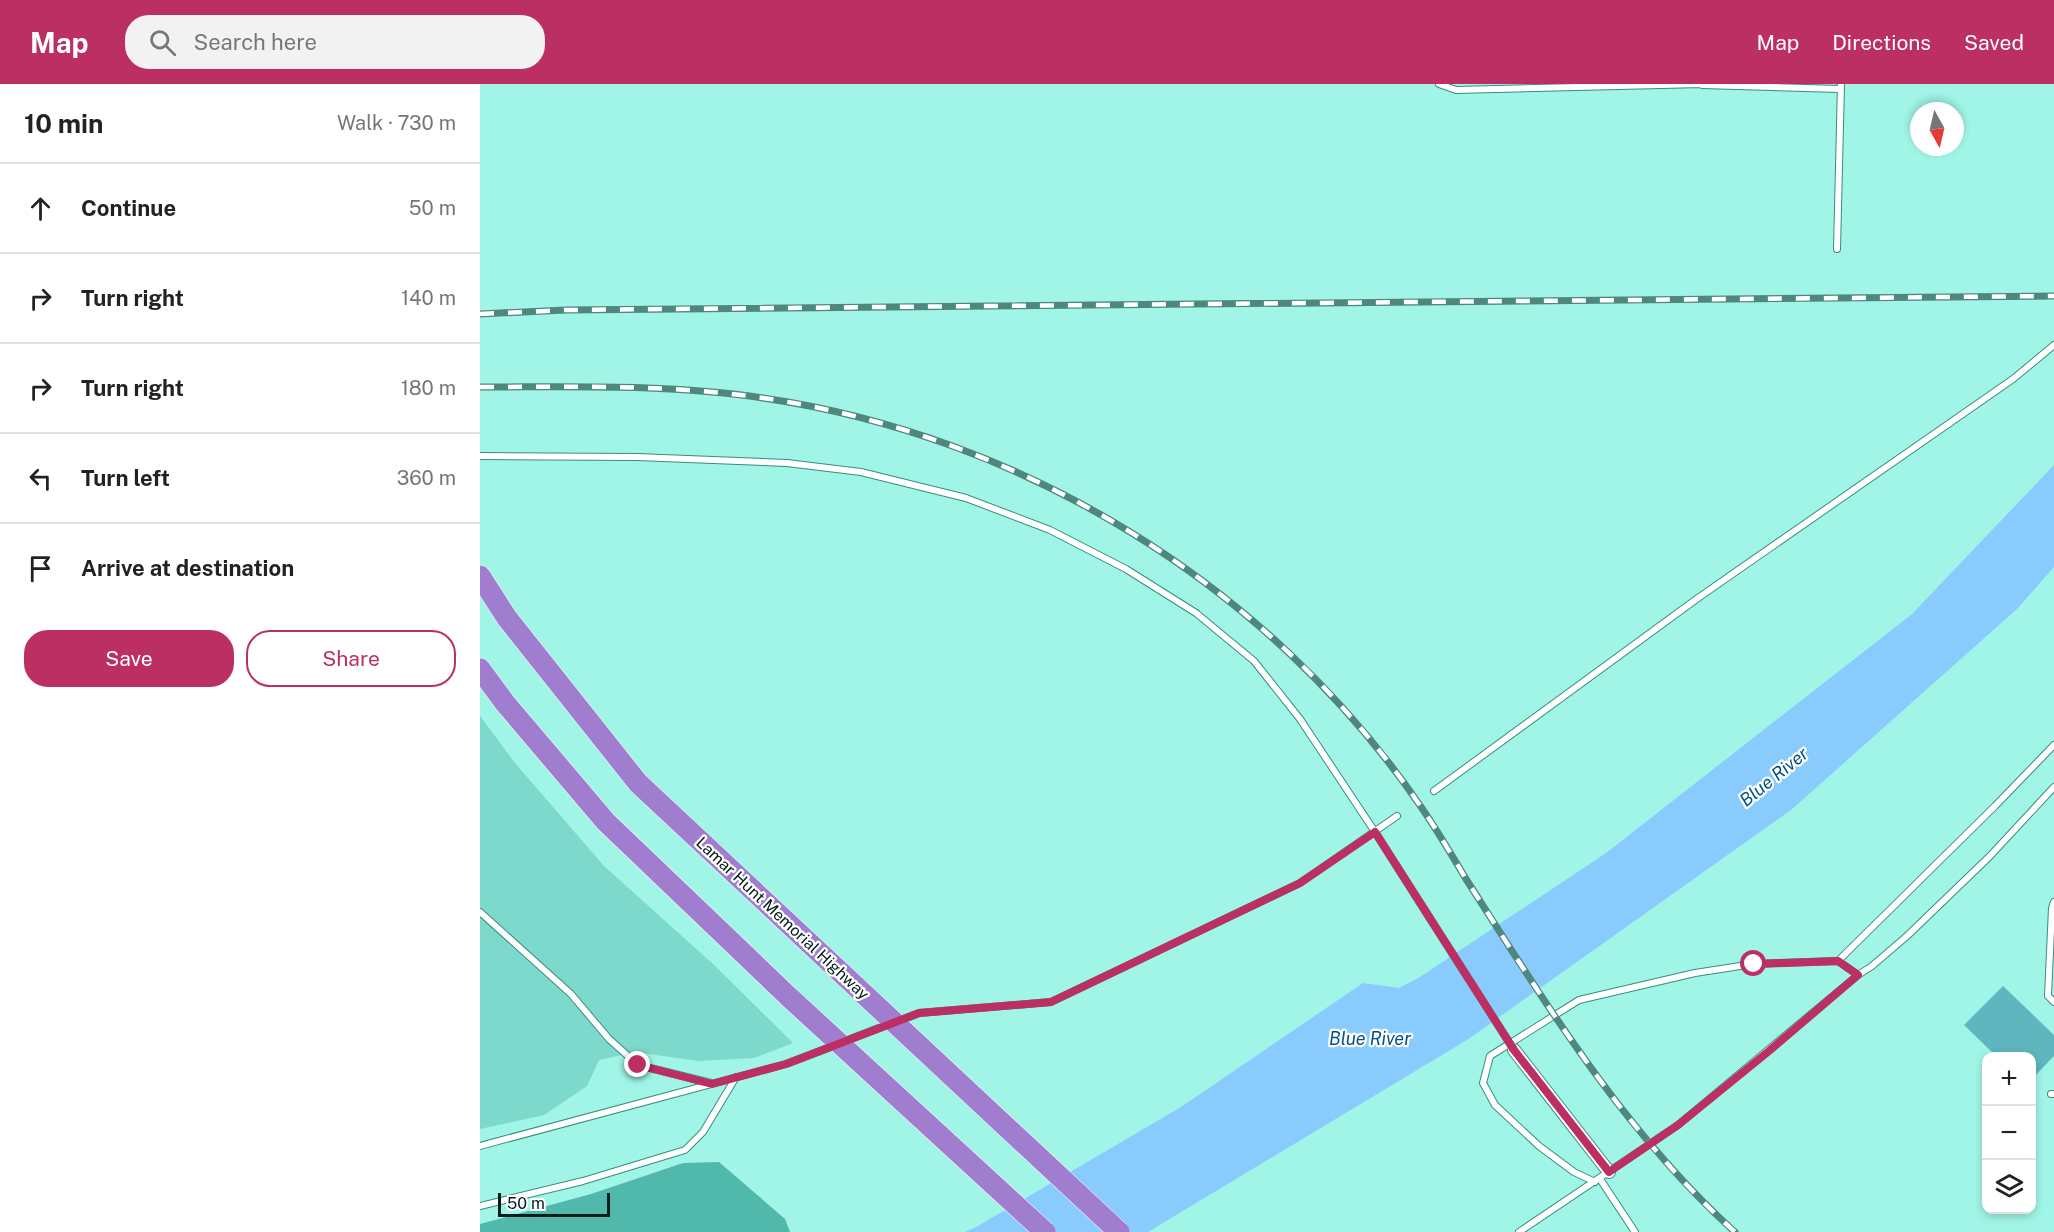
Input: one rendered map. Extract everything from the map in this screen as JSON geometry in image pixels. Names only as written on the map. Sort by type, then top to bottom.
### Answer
[{"type":"highway","name":"Lamar Hunt Memorial Highway","points":[[480,576],[507,618],[638,783],[1119,1232]]},
{"type":"highway","points":[[480,669],[505,703],[606,822],[789,997],[1045,1232]]},
{"type":"street","points":[[1514,1050],[1601,1177]]},
{"type":"lane","points":[[1438,84],[1456,90],[1702,84],[1841,86],[1837,249]]},
{"type":"lane","points":[[1434,791],[1698,598],[2013,379],[2054,345]]},
{"type":"lane","points":[[480,456],[637,457],[764,462],[861,472],[966,498],[1050,530],[1126,569],[1196,613],[1254,661],[1300,719],[1514,1050]]},
{"type":"lane","points":[[1838,961],[2054,746]]},
{"type":"lane","points":[[1519,1232],[1678,1125],[1858,975],[1872,966],[1982,864],[2054,787]]},
{"type":"lane","points":[[480,1146],[786,1064],[919,1013],[1051,1002],[1300,883],[1397,816]]},
{"type":"lane","points":[[2054,902],[2048,996],[2054,1002]]},
{"type":"lane","points":[[480,912],[571,994],[609,1039],[638,1065],[712,1084]]},
{"type":"lane","points":[[1635,1232],[1601,1177],[1574,1172],[1539,1146],[1495,1105],[1483,1083],[1490,1056],[1579,1000],[1695,972],[1754,964],[1838,961],[1858,975]]},
{"type":"lane","points":[[480,1206],[583,1181],[686,1150],[703,1132],[736,1077]]},
{"type":"shaded area","points":[[480,716],[515,763],[604,866],[713,964],[793,1043],[754,1058],[698,1061],[635,1052],[599,1060],[587,1086],[544,1115],[480,1129]]},
{"type":"shaded area","points":[[719,1162],[785,1219],[790,1232],[480,1232],[480,1224],[591,1194],[683,1163]]},
{"type":"water","name":"Blue River","points":[[2054,465],[2054,567],[2017,609],[1791,810],[1467,1040],[1148,1232],[965,1232],[1181,1107],[1363,983],[1399,988],[1420,977],[1606,853],[1912,614]]},
{"type":"building","points":[[2003,986],[2054,1035],[2054,1056],[2036,1075],[2036,1052],[1992,1052],[1964,1025]]},
{"type":"railway","points":[[480,314],[566,310],[2054,296]]},
{"type":"railway","points":[[480,387],[622,387],[692,390],[763,398],[860,417],[955,447],[1046,486],[1133,534],[1214,590],[1290,654],[1358,726],[1419,804],[1526,973],[1589,1065],[1657,1152],[1735,1232]]},
{"type":"route","points":[[638,1065],[712,1084],[786,1064],[919,1013],[1051,1002],[1300,883],[1375,832],[1514,1050],[1609,1172],[1678,1125],[1858,975],[1838,961],[1754,964]]}]
